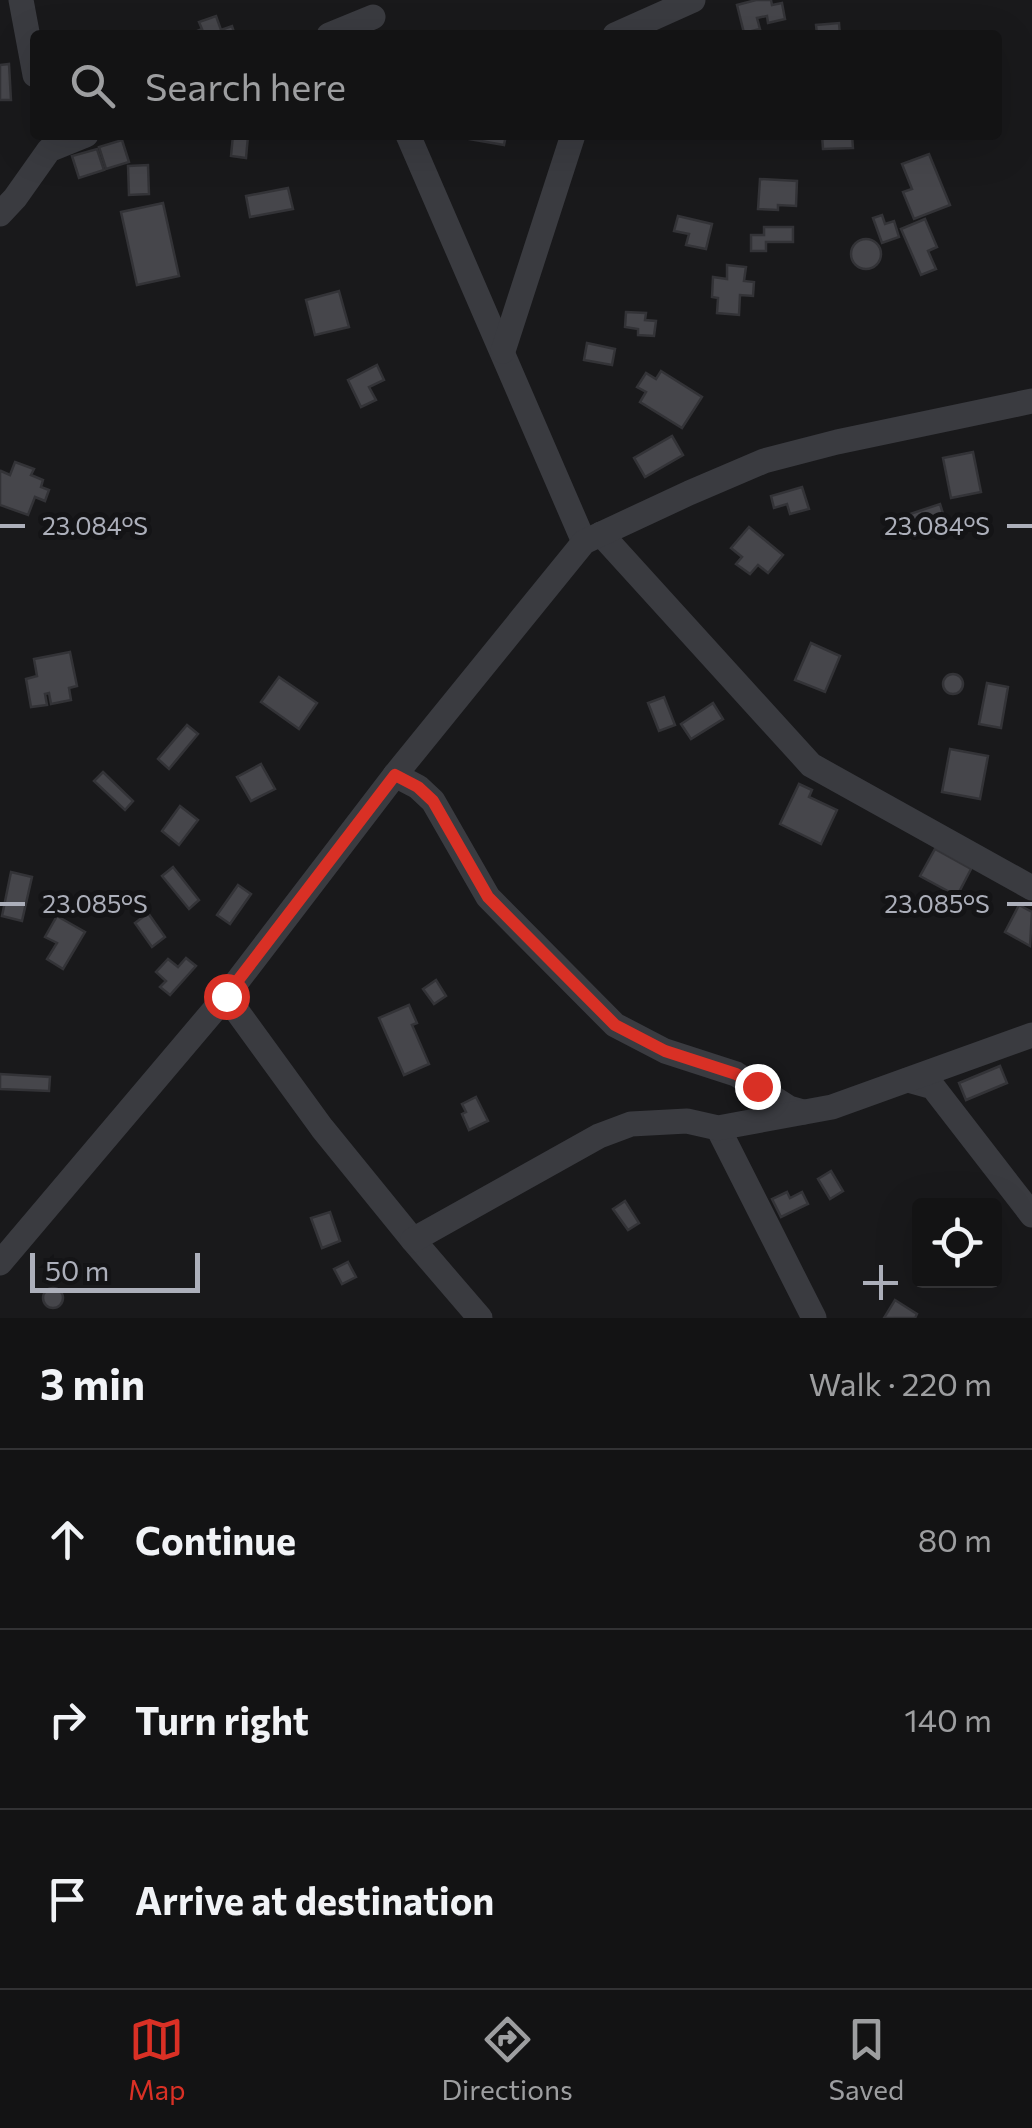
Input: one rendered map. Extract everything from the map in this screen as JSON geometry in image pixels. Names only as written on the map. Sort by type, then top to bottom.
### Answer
[{"type":"street","points":[[21,0],[30,48]]},
{"type":"street","points":[[626,30],[693,0]]},
{"type":"street","points":[[342,30],[374,17]]},
{"type":"street","points":[[410,140],[503,351],[592,538],[810,765],[1032,888]]},
{"type":"street","points":[[503,351],[571,140]]},
{"type":"street","points":[[0,214],[15,198],[48,143]]},
{"type":"street","points":[[0,1263],[226,996],[395,775],[592,538],[764,461],[1032,401]]},
{"type":"street","points":[[395,775],[418,787],[433,801],[488,897],[615,1025],[665,1051],[736,1074],[789,1108],[803,1112]]},
{"type":"street","points":[[226,996],[322,1128],[480,1318]]},
{"type":"street","points":[[413,1240],[599,1136],[631,1124],[688,1121],[718,1128],[832,1107],[1032,1035]]},
{"type":"street","points":[[908,1080],[934,1087],[1032,1214]]},
{"type":"street","points":[[718,1128],[814,1318]]},
{"type":"building","points":[[756,0],[771,0],[772,5],[782,3],[785,19],[768,23],[767,16],[757,18],[760,29],[743,30],[737,5]]},
{"type":"building","points":[[216,16],[221,30],[200,30],[199,22]]},
{"type":"building","points":[[839,23],[840,30],[816,30],[816,25]]},
{"type":"building","points":[[9,64],[11,100],[0,100],[0,65]]},
{"type":"building","points":[[122,140],[129,162],[106,169],[99,147]]},
{"type":"building","points":[[233,140],[248,140],[246,158],[231,156]]},
{"type":"building","points":[[475,140],[505,140],[504,145]]},
{"type":"building","points":[[822,140],[852,140],[853,148],[823,149]]},
{"type":"building","points":[[97,149],[104,170],[79,178],[72,156]]},
{"type":"building","points":[[929,154],[950,205],[914,219],[903,192],[912,189],[902,164]]},
{"type":"building","points":[[148,165],[149,194],[129,195],[128,166]]},
{"type":"building","points":[[760,179],[797,181],[796,206],[758,209]]},
{"type":"building","points":[[288,188],[293,209],[250,217],[246,196]]},
{"type":"building","points":[[163,203],[179,276],[137,285],[121,212]]},
{"type":"building","points":[[882,215],[885,224],[894,221],[899,237],[882,243],[873,218]]},
{"type":"building","points":[[678,216],[712,224],[706,249],[686,245],[689,234],[674,231]]},
{"type":"building","points":[[925,219],[937,247],[928,251],[936,269],[921,275],[901,229]]},
{"type":"building","points":[[764,227],[793,227],[793,242],[766,242],[766,251],[751,251],[751,235],[764,235]]},
{"type":"building","points":[[866,239],[880,248],[881,254],[872,268],[866,269],[852,260],[851,254],[860,240]]},
{"type":"building","points":[[727,265],[746,267],[744,281],[754,282],[753,296],[740,295],[739,315],[717,313],[718,298],[712,297],[713,277],[727,279]]},
{"type":"building","points":[[339,291],[349,327],[315,335],[306,300]]},
{"type":"building","points":[[626,312],[646,313],[645,320],[656,321],[654,336],[638,335],[638,329],[625,327]]},
{"type":"building","points":[[587,343],[615,349],[612,365],[584,360]]},
{"type":"building","points":[[377,365],[384,380],[369,387],[376,400],[361,407],[348,380]]},
{"type":"building","points":[[661,371],[702,397],[682,428],[640,402],[646,392],[637,387],[646,373],[656,379]]},
{"type":"building","points":[[672,436],[683,455],[645,477],[634,458]]},
{"type":"building","points":[[973,452],[981,492],[951,498],[943,458]]},
{"type":"building","points":[[15,462],[34,469],[31,475],[43,480],[41,487],[49,490],[45,501],[35,497],[28,515],[0,505],[0,473],[10,475]]},
{"type":"building","points":[[802,487],[809,509],[790,514],[787,504],[774,508],[771,496]]},
{"type":"building","points":[[940,504],[947,526],[911,538],[904,516]]},
{"type":"building","points":[[749,527],[783,555],[768,573],[758,565],[750,574],[736,564],[742,557],[731,548]]},
{"type":"building","points":[[811,643],[840,656],[825,692],[795,680]]},
{"type":"building","points":[[70,652],[77,686],[69,688],[71,700],[51,704],[49,693],[45,694],[47,705],[31,707],[26,679],[37,676],[34,659]]},
{"type":"building","points":[[953,674],[963,684],[953,694],[943,684]]},
{"type":"building","points":[[279,677],[317,703],[299,729],[261,702]]},
{"type":"building","points":[[987,683],[1008,687],[1001,728],[979,724]]},
{"type":"building","points":[[664,697],[675,725],[659,731],[648,703]]},
{"type":"building","points":[[713,703],[723,719],[691,739],[681,724]]},
{"type":"building","points":[[187,725],[198,734],[169,769],[158,759]]},
{"type":"building","points":[[950,749],[988,756],[980,799],[942,792]]},
{"type":"building","points":[[261,764],[275,789],[251,801],[237,777]]},
{"type":"building","points":[[103,772],[133,801],[125,810],[94,781]]},
{"type":"building","points":[[799,784],[812,790],[809,797],[837,810],[821,844],[780,824]]},
{"type":"building","points":[[180,806],[198,820],[179,845],[162,831]]},
{"type":"building","points":[[935,849],[971,869],[957,896],[920,876]]},
{"type":"building","points":[[173,867],[199,900],[189,909],[162,876]]},
{"type":"building","points":[[11,872],[32,877],[22,921],[2,916]]},
{"type":"building","points":[[238,885],[251,894],[230,924],[217,915]]},
{"type":"building","points":[[1019,905],[1032,912],[1030,946],[1005,932]]},
{"type":"building","points":[[148,913],[165,937],[152,947],[135,923]]},
{"type":"building","points":[[57,916],[85,932],[63,969],[47,959],[57,943],[45,937]]},
{"type":"building","points":[[186,958],[196,966],[170,995],[160,987],[166,981],[156,972],[168,959],[178,967]]},
{"type":"building","points":[[436,980],[446,996],[434,1004],[423,989]]},
{"type":"building","points":[[409,1005],[417,1023],[412,1025],[429,1064],[404,1075],[379,1018]]},
{"type":"building","points":[[1000,1066],[1007,1083],[966,1100],[959,1083]]},
{"type":"building","points":[[0,1074],[50,1077],[49,1091],[0,1089]]},
{"type":"building","points":[[476,1097],[488,1121],[469,1130],[462,1104]]},
{"type":"building","points":[[831,1171],[843,1191],[830,1199],[818,1179]]},
{"type":"building","points":[[787,1192],[790,1198],[802,1192],[808,1204],[781,1217],[772,1199]]},
{"type":"building","points":[[625,1201],[639,1223],[628,1230],[613,1209]]},
{"type":"building","points":[[330,1212],[340,1241],[322,1248],[311,1218]]},
{"type":"building","points":[[348,1262],[356,1277],[342,1284],[334,1269]]},
{"type":"building","points":[[53,1288],[63,1298],[53,1308],[43,1298]]},
{"type":"building","points":[[895,1300],[917,1314],[915,1318],[884,1318]]},
{"type":"route","points":[[226,996],[395,775],[418,787],[433,801],[488,897],[615,1025],[665,1051],[736,1074],[757,1086]]}]
